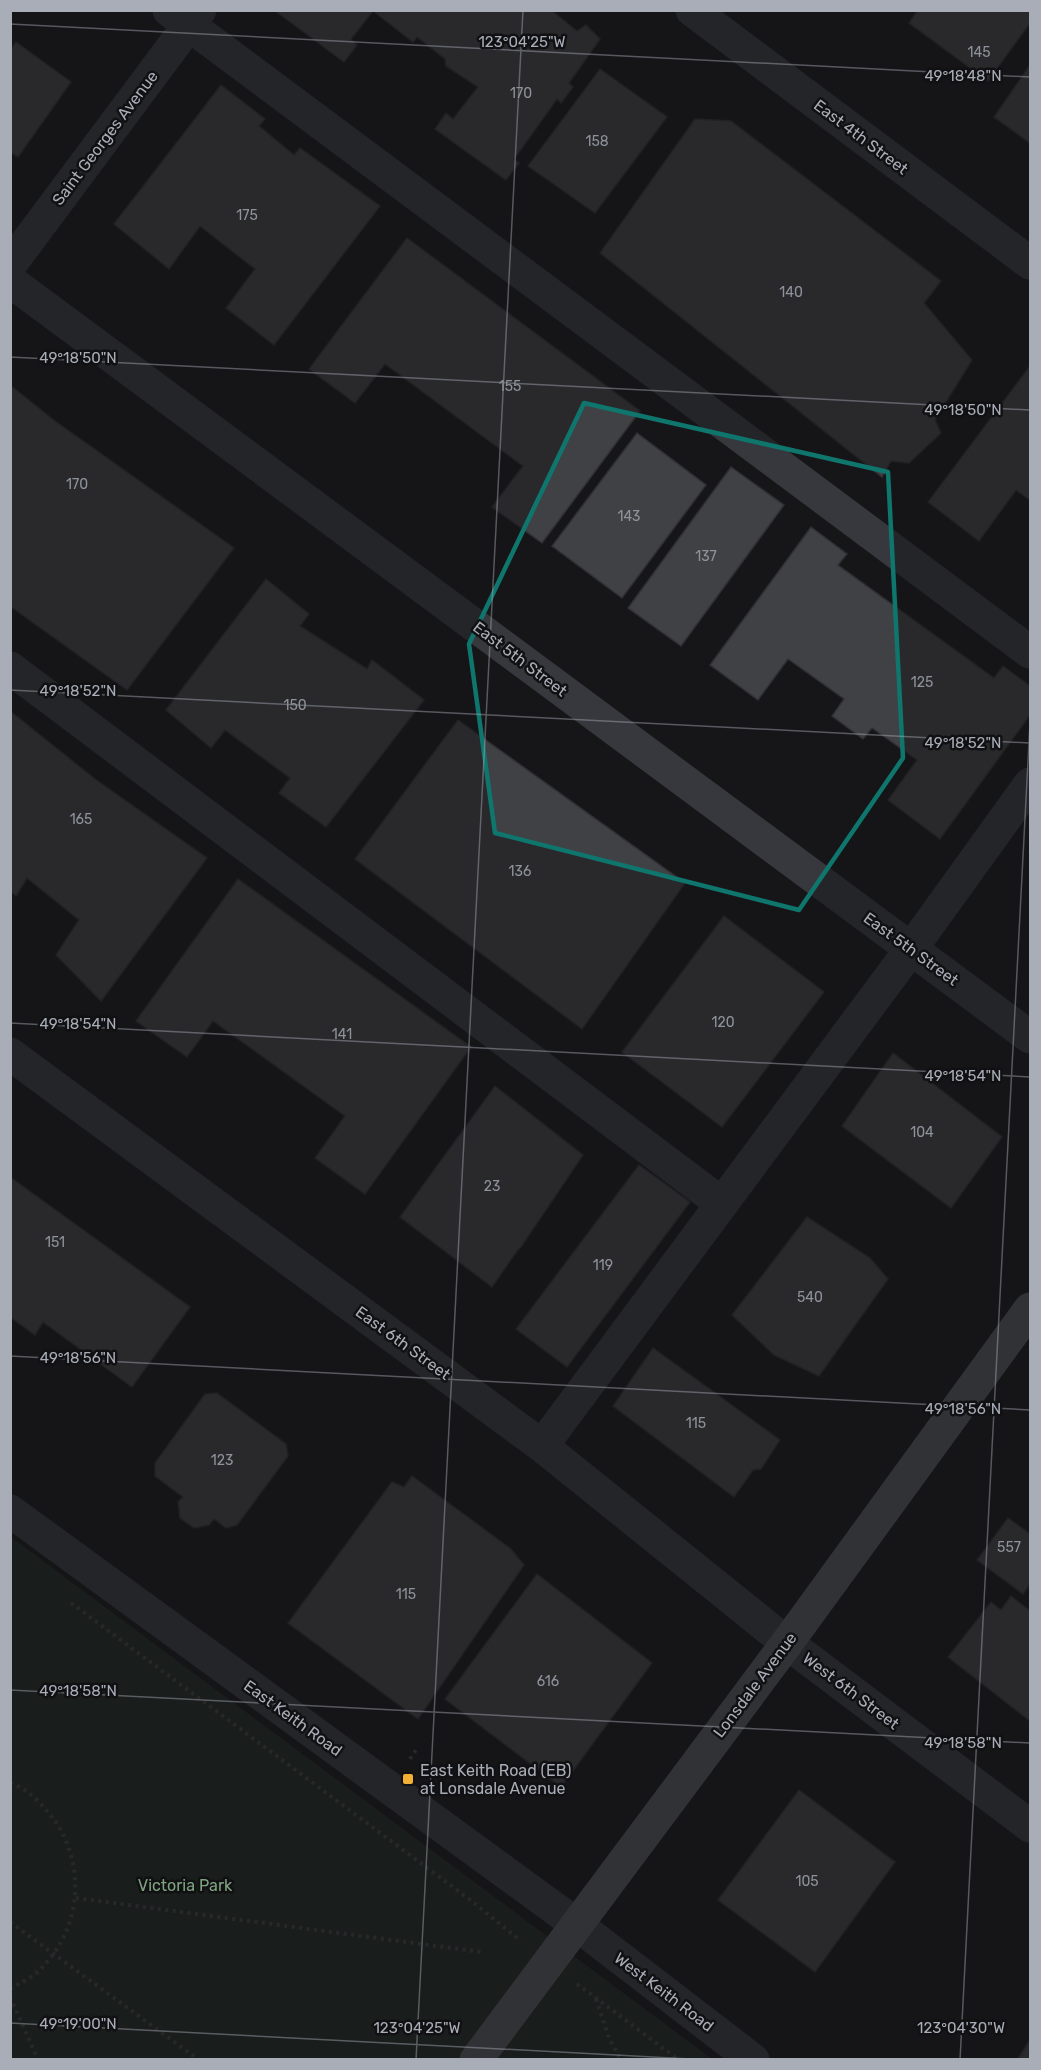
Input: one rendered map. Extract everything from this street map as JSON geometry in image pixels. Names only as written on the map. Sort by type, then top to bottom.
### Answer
[{"type":"main road","name":"Lonsdale Avenue","points":[[476,2060],[787,1643],[1030,1309]]},
{"type":"street","name":"East 4th Street","points":[[692,10],[1030,263]]},
{"type":"street","name":"Saint Georges Avenue","points":[[10,265],[186,16]]},
{"type":"street","points":[[186,16],[1030,652]]},
{"type":"street","name":"East 5th Street","points":[[10,281],[1030,1037]]},
{"type":"street","points":[[10,668],[722,1203]]},
{"type":"street","points":[[542,1446],[911,949],[1030,784]]},
{"type":"street","name":"East 6th Street","points":[[10,1054],[542,1446],[787,1643]]},
{"type":"street","name":"East Keith Road","points":[[10,1511],[576,1924]]},
{"type":"street","name":"West 6th Street","points":[[787,1643],[1030,1826]]},
{"type":"street","name":"West Keith Road","points":[[576,1924],[753,2060]]},
{"type":"path","points":[[68,1600],[501,1925]]},
{"type":"path","points":[[10,1783],[43,1804],[63,1832],[75,1864],[76,1898],[69,1927],[54,1954],[34,1975],[10,1989]]},
{"type":"path","points":[[76,1898],[482,1952]]},
{"type":"path","points":[[10,1922],[199,2060]]},
{"type":"path","points":[[10,1997],[38,2060]]},
{"type":"path","points":[[621,2060],[609,2038],[596,1998],[679,2060]]},
{"type":"highlighted area","points":[[584,403],[888,472],[903,758],[799,910],[495,833],[469,644]]},
{"type":"green space","name":"Victoria Park","points":[[11,1537],[712,2059],[11,2059]]},
{"type":"building","points":[[274,10],[551,10],[577,31],[586,25],[600,39],[569,83],[573,87],[561,103],[557,99],[514,159],[519,163],[506,180],[435,129],[446,113],[453,119],[478,87],[446,66],[445,59],[417,37],[413,42],[373,11],[351,39],[357,45],[344,62]]},
{"type":"building","points":[[918,10],[1030,10],[1030,23],[988,81],[909,23]]},
{"type":"building","points":[[16,42],[71,82],[18,157],[10,152],[10,50]]},
{"type":"building","points":[[1030,65],[1030,143],[994,117]]},
{"type":"building","points":[[600,69],[667,117],[595,213],[528,166]]},
{"type":"building","points":[[221,85],[265,119],[259,126],[294,155],[300,148],[380,206],[274,345],[226,308],[255,269],[200,226],[169,269],[114,224]]},
{"type":"building","points":[[695,119],[731,121],[941,281],[924,303],[972,360],[935,420],[941,433],[909,463],[891,461],[882,477],[600,253]]},
{"type":"building","points":[[407,238],[640,411],[542,543],[492,507],[523,466],[385,364],[355,403],[309,369]]},
{"type":"building","points":[[1030,366],[1030,500],[1016,490],[979,541],[928,502]]},
{"type":"building","points":[[10,385],[55,421],[234,548],[127,690],[10,606]]},
{"type":"building","points":[[637,433],[706,485],[622,598],[552,546]]},
{"type":"building","points":[[731,467],[784,505],[681,646],[628,608]]},
{"type":"building","points":[[811,527],[847,554],[838,565],[994,678],[1003,666],[1030,686],[1030,715],[940,839],[888,800],[917,760],[872,728],[863,739],[832,716],[844,699],[788,659],[758,700],[710,665]]},
{"type":"building","points":[[266,579],[309,614],[300,626],[367,669],[372,660],[424,700],[326,827],[279,793],[290,778],[225,730],[211,748],[166,710]]},
{"type":"building","points":[[10,711],[95,779],[207,858],[101,1001],[56,955],[79,920],[27,878],[16,896],[10,891]]},
{"type":"building","points":[[458,720],[685,883],[582,1029],[355,859]]},
{"type":"building","points":[[238,879],[471,1047],[365,1194],[315,1158],[345,1116],[213,1021],[187,1057],[136,1021]]},
{"type":"building","points":[[724,916],[824,992],[722,1127],[622,1052]]},
{"type":"building","points":[[893,1053],[1002,1137],[951,1208],[842,1126]]},
{"type":"building","points":[[495,1086],[583,1155],[492,1287],[400,1217]]},
{"type":"building","points":[[639,1165],[690,1202],[567,1367],[516,1329]]},
{"type":"building","points":[[10,1177],[190,1307],[132,1387],[43,1322],[35,1335],[10,1317]]},
{"type":"building","points":[[807,1217],[870,1258],[888,1279],[819,1376],[774,1355],[732,1315]]},
{"type":"building","points":[[653,1348],[780,1440],[761,1469],[753,1470],[734,1497],[613,1406]]},
{"type":"building","points":[[217,1393],[286,1444],[288,1456],[237,1525],[226,1528],[214,1519],[209,1525],[194,1528],[180,1518],[178,1502],[183,1497],[155,1476],[155,1463],[205,1394]]},
{"type":"building","points":[[412,1476],[511,1549],[524,1565],[418,1719],[288,1623],[392,1482],[404,1487]]},
{"type":"building","points":[[1008,1518],[1030,1534],[1030,1584],[1023,1594],[977,1560]]},
{"type":"building","points":[[537,1574],[652,1663],[561,1787],[445,1699]]},
{"type":"building","points":[[1011,1596],[1030,1611],[1030,1721],[948,1657],[991,1602],[1001,1610]]},
{"type":"building","points":[[799,1790],[895,1862],[815,1972],[718,1900]]},
{"type":"building","points":[[1030,2040],[1030,2060],[1017,2060]]},
{"type":"place","name":"East Keith Road (EB) at Lonsdale Avenue","points":[[408,1779]]}]
